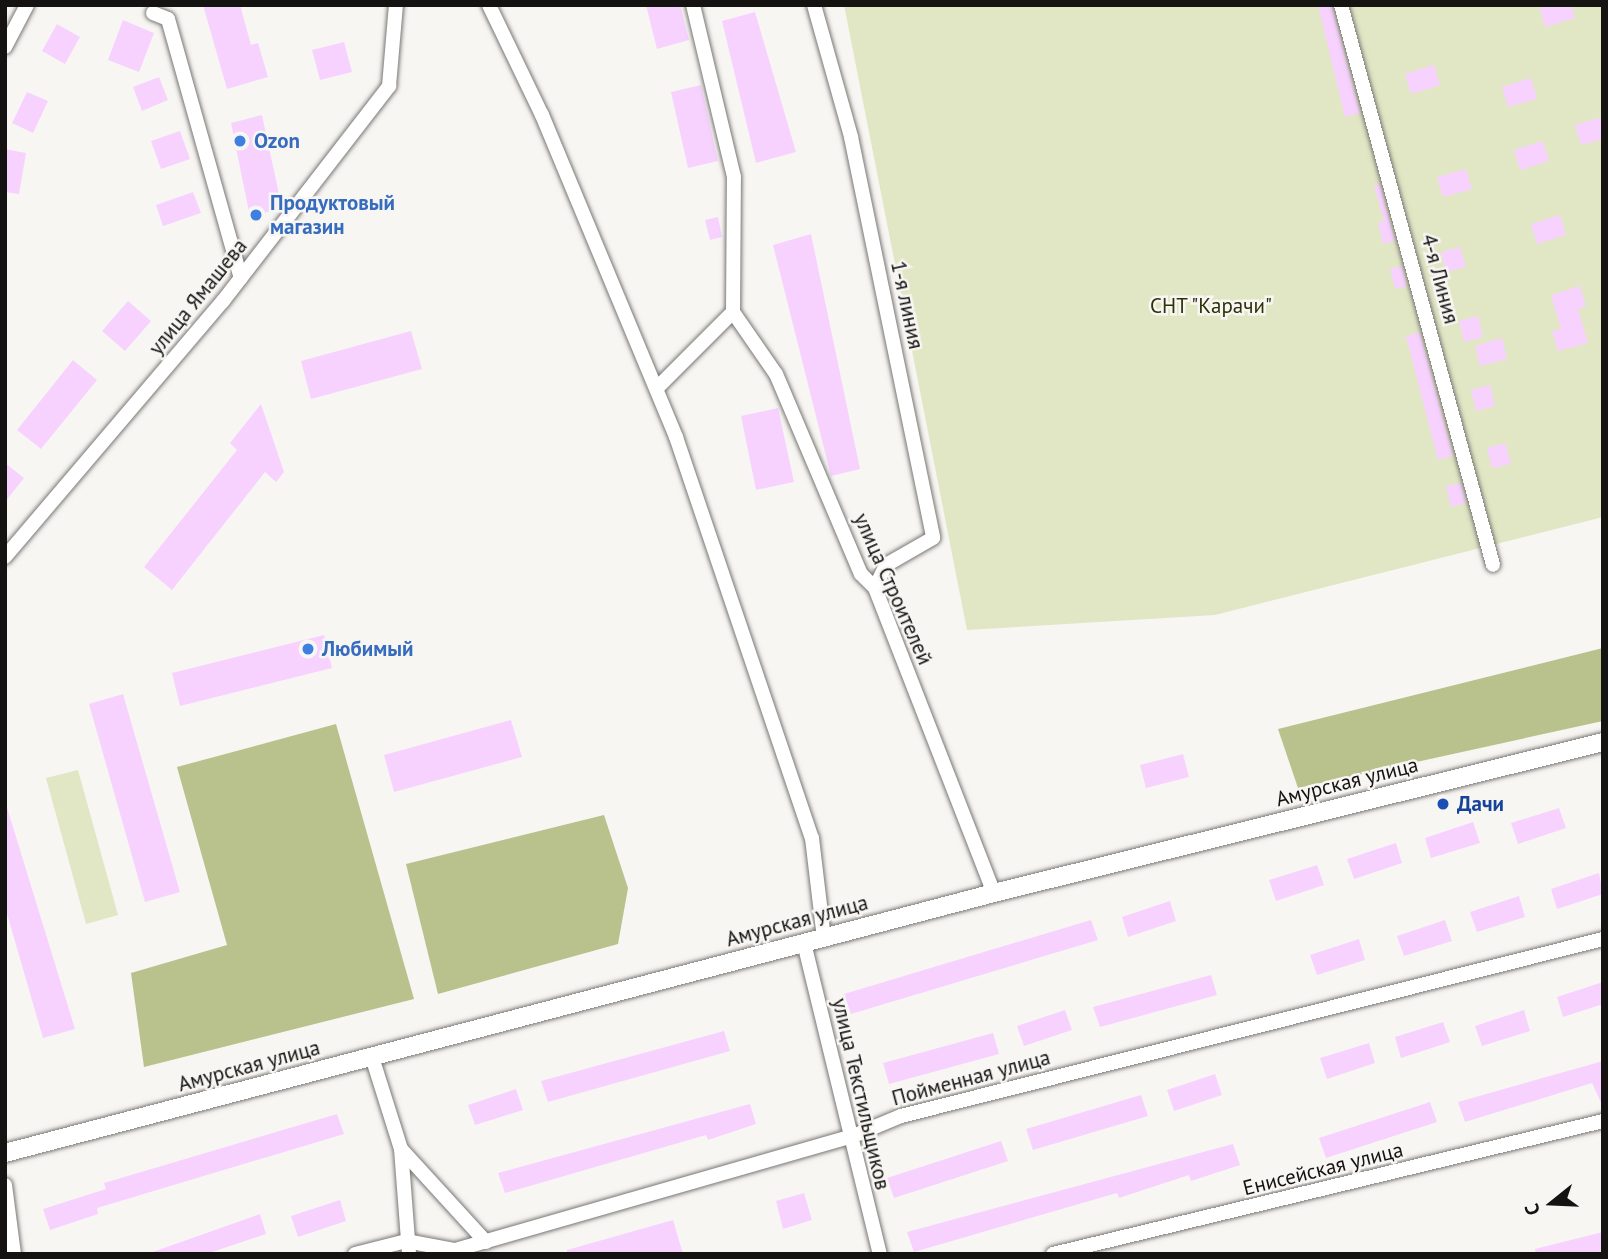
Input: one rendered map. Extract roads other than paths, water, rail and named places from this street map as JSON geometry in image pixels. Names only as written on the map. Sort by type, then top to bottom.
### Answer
[{"type":"street","points":[[5,47],[27,5]]},
{"type":"street","name":"улица Ямашева","points":[[5,557],[241,278],[389,86],[396,5]]},
{"type":"street","points":[[489,5],[658,387],[812,838],[824,938]]},
{"type":"street","points":[[658,387],[733,312],[734,177],[694,5]]},
{"type":"street","name":"1-я линия","points":[[814,5],[851,137],[933,538],[886,565],[875,588]]},
{"type":"street","name":"4-я Линия","points":[[1341,5],[1493,565]]},
{"type":"street","points":[[153,13],[168,19],[241,278]]},
{"type":"street","name":"улица Строителей","points":[[733,312],[776,374],[861,574],[875,588],[994,893]]},
{"type":"street","name":"Амурская улица","points":[[5,1153],[994,893],[1603,742]]},
{"type":"street","name":"Пойменная улица","points":[[355,1254],[407,1247],[453,1252],[853,1136],[901,1116],[1603,939]]},
{"type":"street","name":"улица Текстильщиков","points":[[804,943],[880,1254]]},
{"type":"street","points":[[372,1057],[401,1149],[407,1247]]},
{"type":"street","name":"Енисейская улица","points":[[1053,1254],[1603,1121]]},
{"type":"street","points":[[401,1149],[486,1242]]},
{"type":"street","points":[[5,1185],[14,1254]]},
{"type":"place","name":"Ozon","points":[[240,141]]},
{"type":"place","name":"Продуктовый магазин","points":[[256,215]]},
{"type":"place","name":"Любимый","points":[[308,649]]},
{"type":"place","name":"Дачи","points":[[1443,804]]},
{"type":"park label","name":"СНТ \"Карачи\"","points":[[1211,306]]}]
